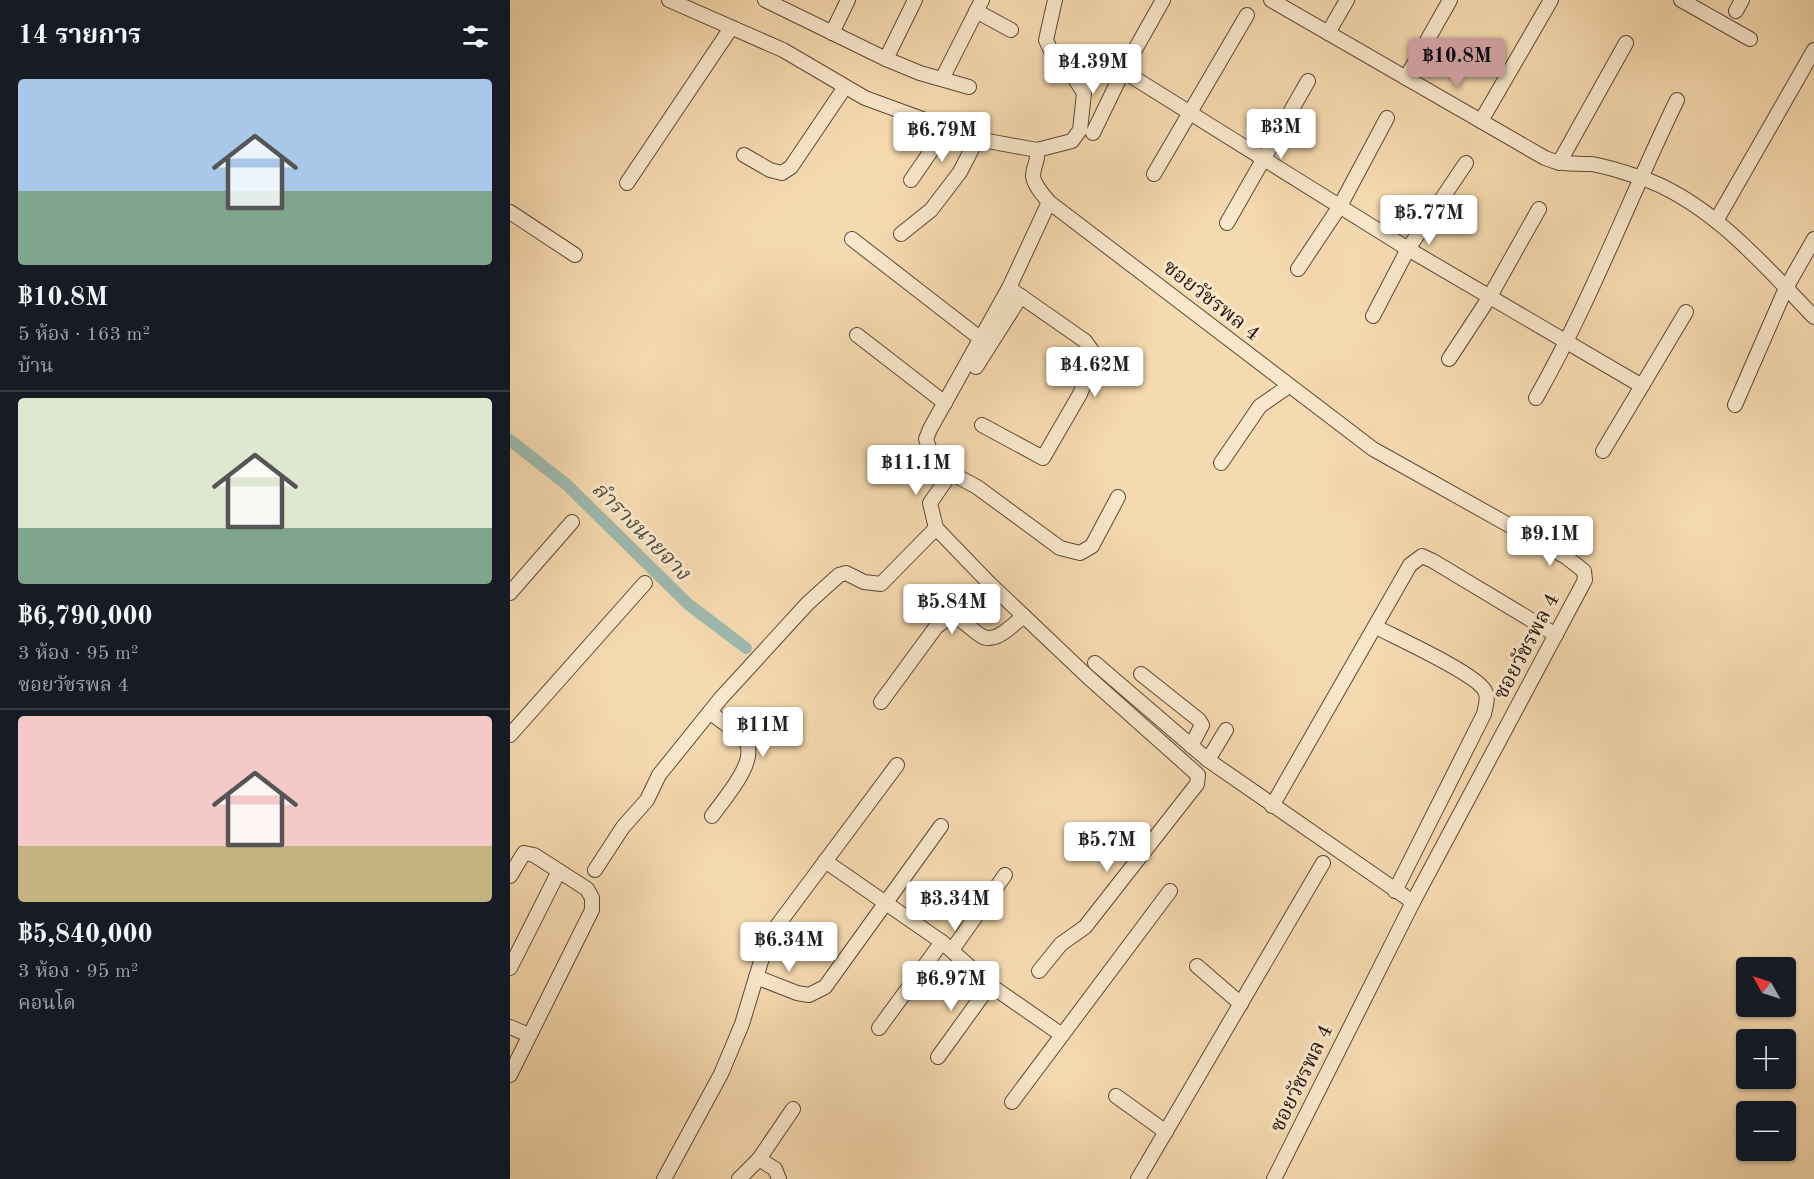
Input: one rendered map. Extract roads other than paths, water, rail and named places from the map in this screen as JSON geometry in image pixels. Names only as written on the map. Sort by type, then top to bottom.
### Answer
[{"type":"street","points":[[669,0],[783,50],[865,98],[977,139],[1037,150],[1072,141],[1080,130],[1084,93],[1067,66],[1052,53],[1046,40],[1055,0]]},
{"type":"street","points":[[832,33],[848,0]]},
{"type":"street","points":[[886,59],[915,0]]},
{"type":"street","points":[[1093,133],[1123,71],[1163,0]]},
{"type":"street","points":[[1271,0],[1545,158],[1559,163],[1590,164],[1640,177],[1684,197],[1716,222],[1814,317]]},
{"type":"street","points":[[1328,33],[1347,0]]},
{"type":"street","points":[[1406,78],[1450,0]]},
{"type":"street","points":[[1482,121],[1551,0]]},
{"type":"street","points":[[1681,0],[1750,39]]},
{"type":"street","points":[[774,2],[886,59],[969,87]]},
{"type":"street","points":[[942,79],[979,6],[1011,30]]},
{"type":"street","points":[[1154,174],[1247,15]]},
{"type":"street","points":[[627,183],[731,27]]},
{"type":"street","points":[[1559,163],[1626,43]]},
{"type":"street","points":[[1716,222],[1814,50]]},
{"type":"street","points":[[1123,71],[1408,249],[1642,386]]},
{"type":"street","points":[[1227,223],[1308,81]]},
{"type":"street","points":[[744,154],[770,170],[782,173],[791,167],[844,87]]},
{"type":"street","points":[[1536,398],[1567,342],[1640,177],[1677,100]]},
{"type":"street","points":[[1298,269],[1340,206],[1387,118]]},
{"type":"street","points":[[911,180],[947,128]]},
{"type":"street","points":[[901,234],[931,210],[960,172],[977,139]]},
{"type":"street","name":"ซอยวัชรพล 4","points":[[1037,150],[1038,157],[1033,176],[1040,193],[1049,202],[1373,449],[1578,564],[1584,571],[1585,580],[1413,902],[1274,1179]]},
{"type":"street","points":[[1373,316],[1408,249],[1466,163]]},
{"type":"street","points":[[976,367],[1015,292],[1049,202]]},
{"type":"street","points":[[1449,359],[1489,298],[1539,209]]},
{"type":"street","points":[[510,212],[575,255]]},
{"type":"street","points":[[852,239],[981,339]]},
{"type":"street","points":[[1735,405],[1786,288],[1814,239]]},
{"type":"street","points":[[1015,292],[981,339],[945,403],[926,439],[929,448],[951,473],[977,487],[1060,548],[1080,553],[1092,546],[1118,497]]},
{"type":"street","points":[[982,425],[1043,458],[1080,394],[1095,355],[1085,340],[1015,292]]},
{"type":"street","points":[[1603,451],[1686,312]]},
{"type":"street","points":[[857,335],[945,403]]},
{"type":"street","points":[[1221,463],[1260,406],[1289,386]]},
{"type":"street","points":[[951,473],[930,503],[936,528],[1087,676],[1196,771],[1199,780],[1085,927],[1061,944],[1039,971]]},
{"type":"street","points":[[510,592],[572,522]]},
{"type":"street","points":[[595,870],[623,827],[647,801],[659,775],[710,712],[808,603],[839,575],[846,573],[864,582],[881,584],[936,528]]},
{"type":"street","points":[[1272,806],[1410,565],[1422,556],[1556,635]]},
{"type":"street","points":[[510,735],[645,583]]},
{"type":"street","points":[[881,702],[936,627],[944,621],[957,618],[982,637],[990,639],[1024,616]]},
{"type":"street","points":[[1376,627],[1469,676],[1485,691],[1487,698],[1484,714],[1395,891]]},
{"type":"street","points":[[1095,663],[1208,760],[1413,902]]},
{"type":"street","points":[[1141,674],[1199,720],[1202,725],[1201,730],[1191,746]]},
{"type":"street","points":[[710,712],[745,741],[748,750],[742,774],[712,816]]},
{"type":"street","points":[[1208,760],[1226,730]]},
{"type":"street","points":[[664,1179],[721,1074],[742,1024],[768,938],[897,765]]},
{"type":"street","points":[[756,977],[797,993],[809,995],[825,987],[884,902],[941,826]]},
{"type":"street","points":[[510,876],[524,853],[534,855],[587,889],[592,898],[592,910],[510,1075]]},
{"type":"street","points":[[825,861],[947,946],[990,986],[1062,1035]]},
{"type":"street","points":[[1138,1179],[1323,863]]},
{"type":"street","points":[[510,968],[559,871]]},
{"type":"street","points":[[879,1028],[1005,875]]},
{"type":"street","points":[[1012,1102],[1170,891]]},
{"type":"street","points":[[1197,966],[1241,1004]]},
{"type":"street","points":[[938,1057],[990,986]]},
{"type":"street","points":[[510,1027],[529,1035]]},
{"type":"street","points":[[1116,1096],[1166,1132]]},
{"type":"street","points":[[739,1179],[759,1159],[793,1109]]},
{"type":"street","points":[[759,1159],[775,1169],[779,1179]]},
{"type":"waterway","name":"ลำรางนายจาง","points":[[510,440],[567,485],[688,604],[746,648]]}]
